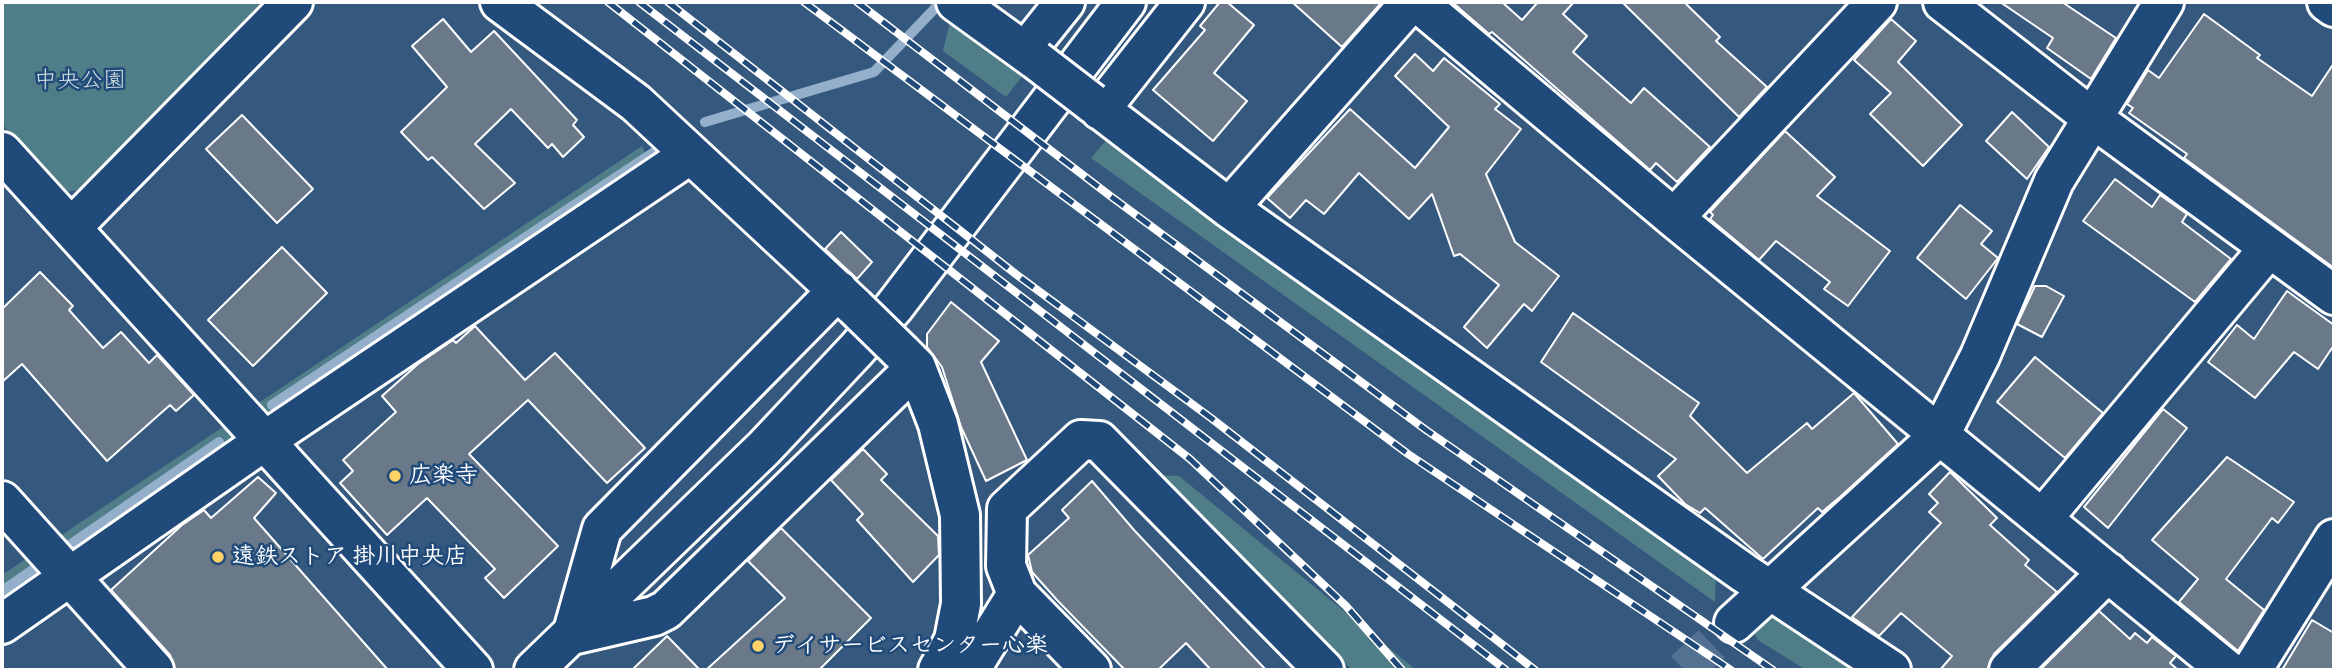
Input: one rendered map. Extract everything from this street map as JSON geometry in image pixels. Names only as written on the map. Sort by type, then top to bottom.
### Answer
[{"type":"street","points":[[72,227],[293,2]]},
{"type":"street","points":[[500,2],[636,103],[847,298],[909,360],[939,424],[960,515],[961,604],[954,640],[939,670]]},
{"type":"street","points":[[956,2],[1229,208],[1769,590],[1891,670]]},
{"type":"street","points":[[1031,56],[1065,2]]},
{"type":"street","points":[[534,670],[764,449],[878,324],[1126,2]]},
{"type":"street","points":[[1096,106],[1185,2]]},
{"type":"street","points":[[1229,208],[1411,2]]},
{"type":"street","points":[[1417,2],[1674,218],[2227,670]]},
{"type":"street","points":[[1674,218],[1877,2]]},
{"type":"street","points":[[1943,2],[2091,117],[2334,295]]},
{"type":"street","points":[[1734,622],[1940,435],[1980,356],[2054,181],[2164,2]]},
{"type":"street","points":[[2327,2],[2334,7]]},
{"type":"street","points":[[2,624],[70,579],[681,145]]},
{"type":"street","points":[[2,152],[473,670]]},
{"type":"street","points":[[2043,518],[2269,248]]},
{"type":"street","points":[[572,635],[602,529],[847,298]]},
{"type":"street","points":[[572,635],[654,616],[666,610],[909,360]]},
{"type":"street","points":[[1091,670],[1017,594],[1006,566],[1007,509],[1081,440],[1100,441],[1324,670]]},
{"type":"street","points":[[2,501],[154,670]]},
{"type":"street","points":[[2252,670],[2333,543]]},
{"type":"street","points":[[2009,670],[2108,572]]},
{"type":"street","points":[[970,670],[1017,594]]},
{"type":"green space","name":"中央公園","points":[[2,2],[269,2],[82,190],[64,192],[2,124]]},
{"type":"green space","points":[[951,17],[1024,74],[1006,97],[943,51]]},
{"type":"green space","points":[[1109,137],[1716,576],[1715,602],[1091,158]]},
{"type":"green space","points":[[642,146],[650,165],[2,616],[2,575]]},
{"type":"green space","points":[[1156,475],[1179,476],[1416,670],[1352,670]]},
{"type":"green space","points":[[1778,611],[1864,670],[1806,670],[1758,640],[1752,629]]},
{"type":"building","points":[[1220,2],[1227,2],[1254,25],[1214,73],[1247,101],[1213,141],[1153,90],[1205,30],[1200,26]]},
{"type":"building","points":[[1292,2],[1382,2],[1342,47]]},
{"type":"building","points":[[1452,2],[1502,2],[1522,20],[1538,2],[1574,2],[1563,14],[1587,36],[1573,52],[1631,103],[1644,88],[1710,147],[1677,182],[1656,163],[1650,170],[1492,32],[1489,34]]},
{"type":"building","points":[[1622,2],[1684,2],[1720,37],[1716,41],[1767,87],[1739,117]]},
{"type":"building","points":[[2000,2],[2062,2],[2116,38],[2091,79],[2047,48],[2053,38]]},
{"type":"building","points":[[2204,14],[2260,55],[2257,58],[2312,96],[2334,63],[2334,268],[2184,158],[2187,154],[2129,113],[2133,108],[2127,104],[2148,70],[2159,78]]},
{"type":"building","points":[[443,19],[471,52],[494,31],[577,120],[573,125],[584,137],[563,157],[552,144],[548,148],[511,109],[475,144],[515,183],[484,209],[432,157],[428,160],[401,132],[447,87],[412,46]]},
{"type":"building","points":[[1891,19],[1916,41],[1898,62],[1962,125],[1923,166],[1870,114],[1891,93],[1854,60]]},
{"type":"building","points":[[1415,54],[1433,71],[1444,58],[1500,104],[1495,109],[1521,129],[1486,174],[1515,242],[1559,276],[1532,311],[1524,304],[1487,348],[1464,327],[1499,285],[1460,254],[1454,256],[1432,194],[1409,219],[1359,173],[1324,214],[1306,200],[1290,218],[1267,198],[1350,109],[1415,168],[1449,127],[1395,76]]},
{"type":"building","points":[[2012,112],[2049,147],[2027,179],[1986,141]]},
{"type":"building","points":[[242,115],[313,189],[277,223],[206,149]]},
{"type":"building","points":[[1785,131],[1835,177],[1817,196],[1890,251],[1848,306],[1824,289],[1830,282],[1776,241],[1759,260],[1710,219],[1713,215],[1710,212]]},
{"type":"building","points":[[2115,179],[2152,207],[2160,195],[2187,214],[2182,222],[2231,259],[2195,302],[2083,221]]},
{"type":"building","points":[[1960,205],[1992,231],[1981,244],[1998,258],[1966,299],[1917,258]]},
{"type":"building","points":[[841,232],[872,262],[857,279],[825,249]]},
{"type":"building","points":[[282,247],[327,293],[253,366],[208,320]]},
{"type":"building","points":[[40,272],[73,306],[69,310],[103,348],[121,332],[149,363],[157,355],[194,395],[176,411],[170,405],[107,461],[22,364],[2,382],[2,309]]},
{"type":"building","points":[[2035,286],[2046,286],[2064,296],[2042,337],[2017,324]]},
{"type":"building","points":[[2287,291],[2334,325],[2334,345],[2318,369],[2294,352],[2255,398],[2208,362],[2237,325],[2254,339]]},
{"type":"building","points":[[951,302],[999,341],[981,362],[1027,460],[986,481],[961,427],[942,367],[927,347],[927,334]]},
{"type":"building","points":[[1573,313],[1699,403],[1690,416],[1747,473],[1807,423],[1812,429],[1854,393],[1898,444],[1822,512],[1818,508],[1763,559],[1705,508],[1700,513],[1685,504],[1658,476],[1676,459],[1541,362]]},
{"type":"building","points":[[475,326],[525,380],[555,353],[645,448],[607,483],[528,400],[469,454],[558,546],[504,598],[485,578],[495,569],[427,498],[387,535],[340,483],[353,471],[343,460],[396,412],[382,396],[418,364],[453,340],[456,343]]},
{"type":"building","points":[[2035,357],[2103,413],[2065,458],[1997,402]]},
{"type":"building","points":[[2163,409],[2187,428],[2108,528],[2084,507]]},
{"type":"building","points":[[863,449],[887,474],[881,480],[938,536],[939,555],[913,582],[857,520],[863,514],[831,480]]},
{"type":"building","points":[[2227,457],[2294,502],[2278,523],[2272,518],[2226,579],[2264,610],[2238,651],[2179,602],[2198,579],[2152,540]]},
{"type":"building","points":[[1950,472],[1997,518],[1990,525],[2029,560],[2025,565],[2057,592],[1994,654],[1988,670],[1940,670],[1952,656],[1901,613],[1879,636],[1852,617],[1941,523],[1929,512],[1938,503],[1929,494]]},
{"type":"building","name":"遠鉄ストア 掛川中央店","points":[[258,477],[276,493],[254,518],[388,670],[175,670],[170,655],[111,590],[182,525],[204,510],[211,518]]},
{"type":"building","points":[[1092,481],[1134,530],[1266,670],[1211,670],[1186,643],[1158,670],[1125,670],[1057,600],[1032,572],[1028,555],[1069,518],[1062,510]]},
{"type":"building","points":[[781,528],[871,618],[819,670],[706,670],[785,598],[748,561]]},
{"type":"building","points":[[2099,611],[2130,639],[2135,633],[2147,643],[2152,637],[2176,656],[2170,663],[2178,670],[2040,670]]},
{"type":"building","points":[[2312,620],[2334,633],[2334,670],[2282,670]]},
{"type":"building","points":[[667,636],[700,670],[632,670]]},
{"type":"waterway","points":[[705,122],[874,72],[941,2]]},
{"type":"waterway","points":[[272,405],[662,147]]},
{"type":"waterway","points":[[58,553],[219,442]]},
{"type":"waterway","points":[[2,591],[46,561]]},
{"type":"tunnel","points":[[1684,670],[1734,623]]},
{"type":"railway","points":[[608,2],[1190,459],[1346,606],[1402,670]]},
{"type":"railway","points":[[639,2],[1506,670]]},
{"type":"railway","points":[[668,2],[1017,275],[1211,418],[1535,670]]},
{"type":"railway","points":[[804,2],[1408,454],[1731,670]]},
{"type":"railway","points":[[857,2],[1109,195],[1426,430],[1773,670]]},
{"type":"place","name":"広楽寺","points":[[395,476]]},
{"type":"place","name":"遠鉄ストア 掛川中央店","points":[[218,557]]},
{"type":"place","name":"デイサービスセンター心楽","points":[[758,646]]}]
